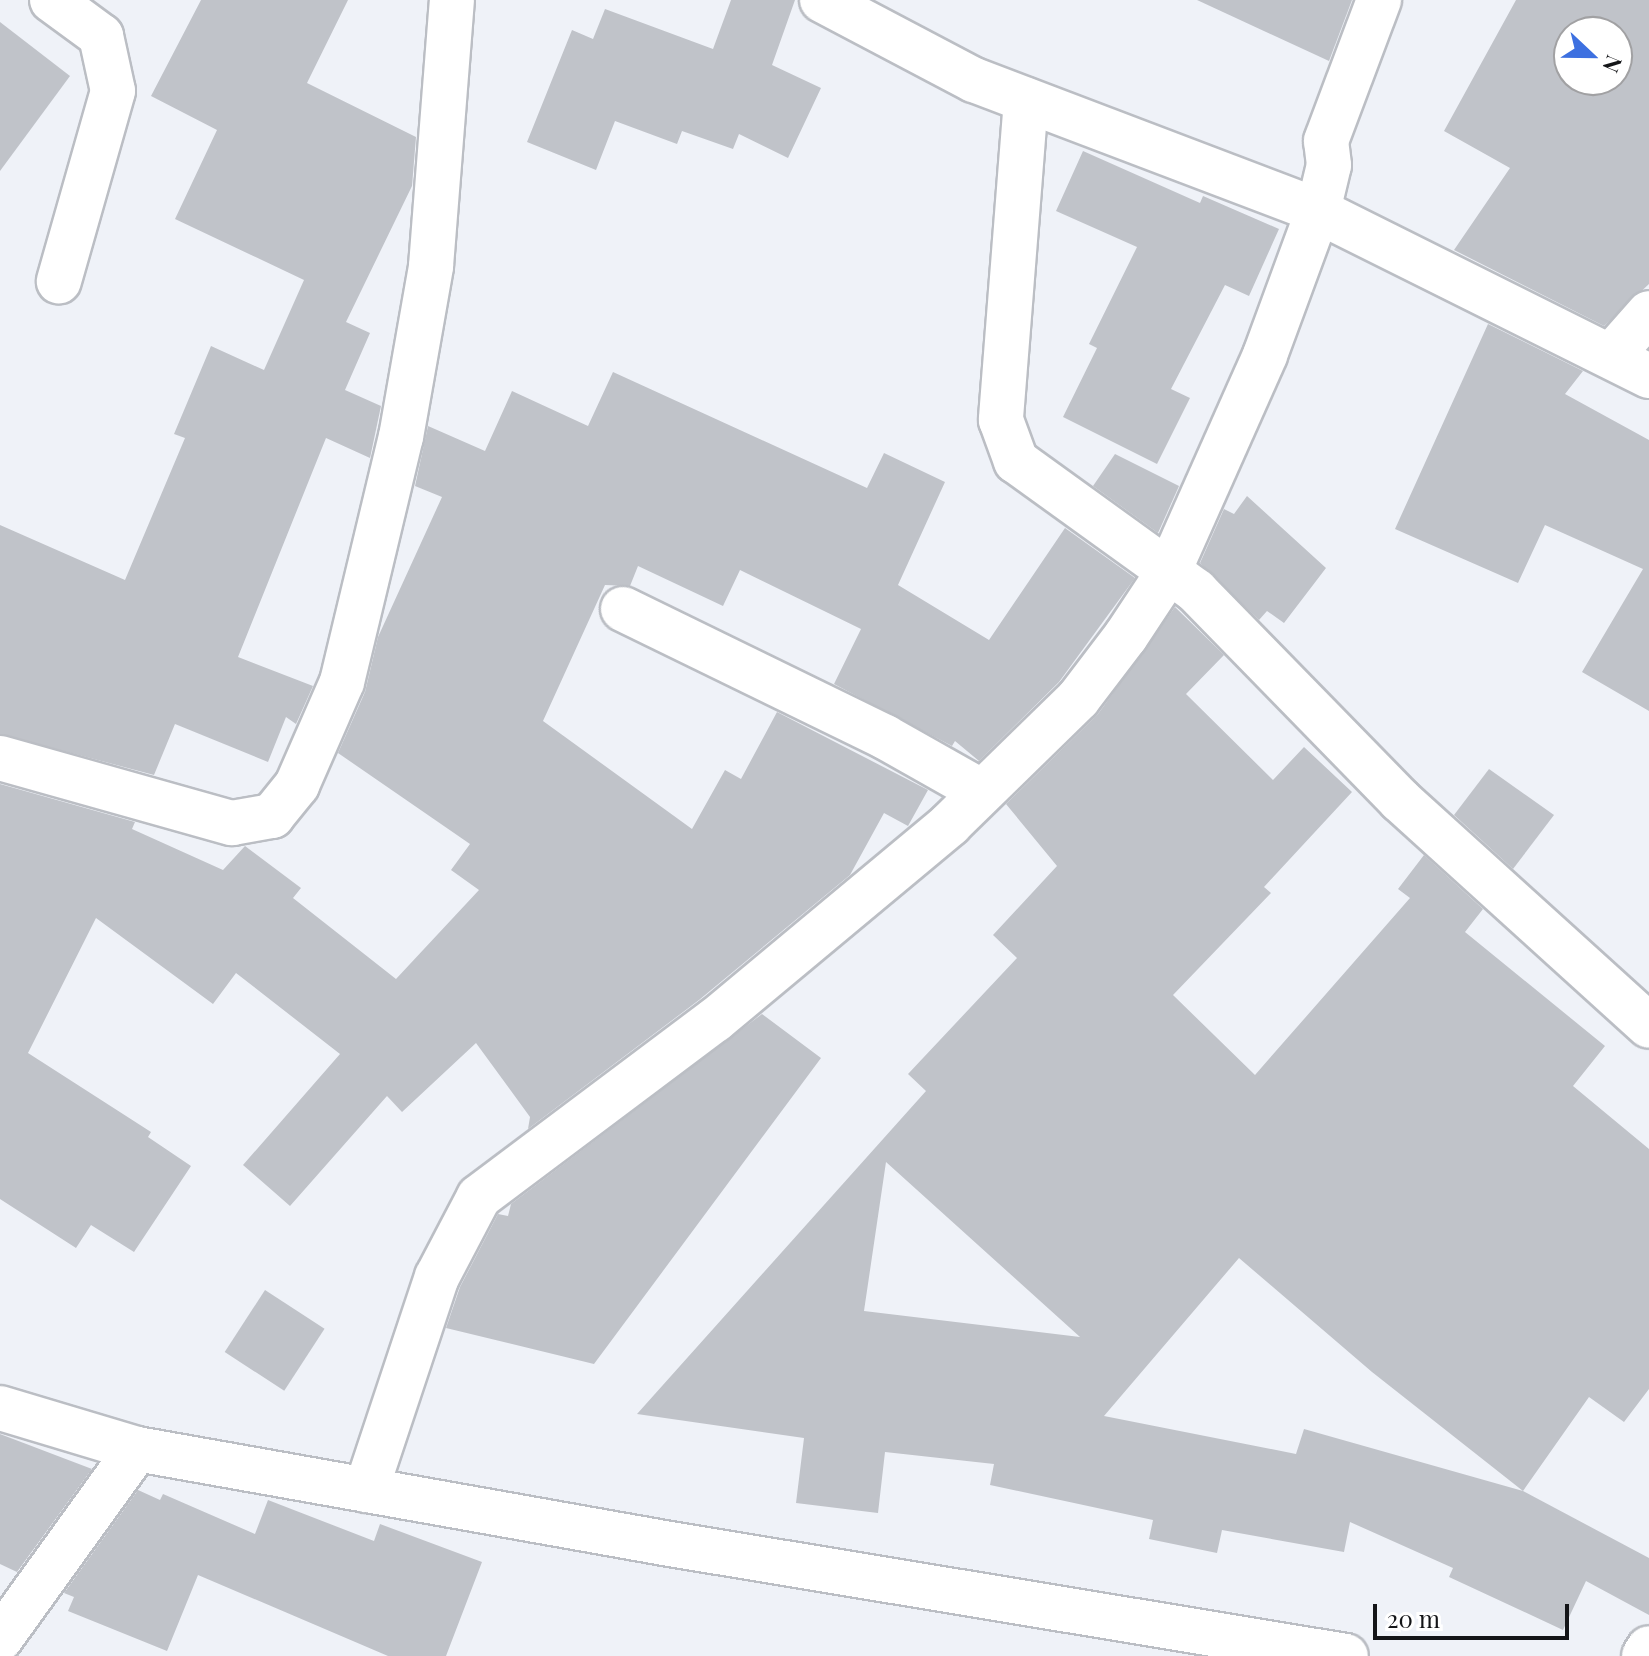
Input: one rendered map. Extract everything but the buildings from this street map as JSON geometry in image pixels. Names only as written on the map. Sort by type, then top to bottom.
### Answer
[{"type":"street","points":[[52,0],[101,36],[113,91],[59,281]]},
{"type":"street","points":[[0,758],[232,823],[272,816],[297,785],[342,682],[401,437],[431,266],[452,0]]},
{"type":"street","points":[[822,0],[974,80],[1318,211],[1649,376]]},
{"type":"street","points":[[366,1490],[437,1277],[479,1197],[715,1020],[981,791],[1078,699],[1169,571],[1265,355],[1318,211],[1329,165],[1326,141],[1379,0]]},
{"type":"street","points":[[1026,100],[1001,420],[1016,461],[1169,571],[1252,645],[1400,800],[1649,1026]]},
{"type":"street","points":[[1611,356],[1649,313]]},
{"type":"street","points":[[623,609],[885,737],[981,791]]},
{"type":"street","points":[[0,1408],[137,1449],[1346,1656]]},
{"type":"street","points":[[0,1639],[137,1449]]},
{"type":"street","points":[[1644,1656],[1649,1648]]}]
